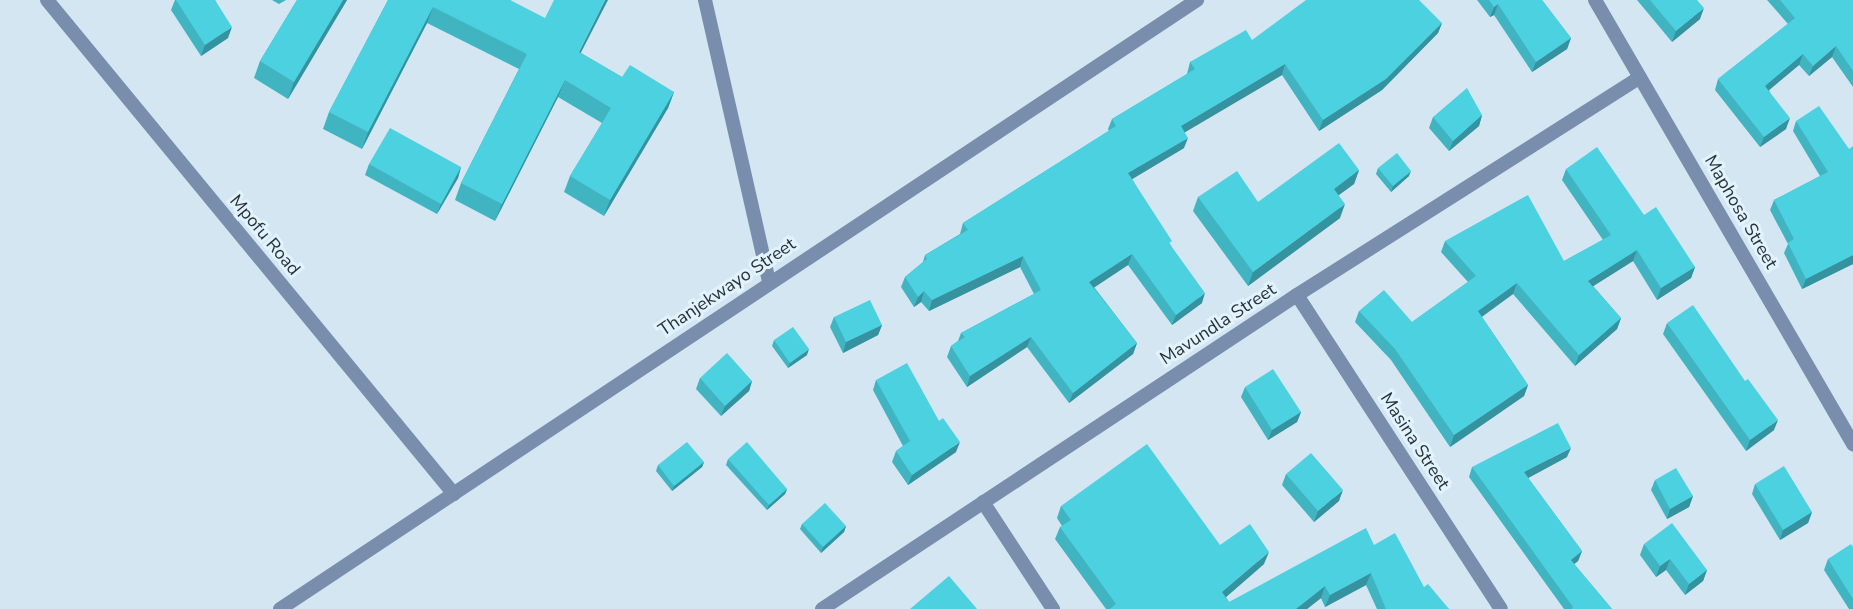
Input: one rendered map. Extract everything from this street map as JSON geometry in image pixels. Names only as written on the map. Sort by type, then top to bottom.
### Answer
[{"type":"street","name":"Mpofu Road","points":[[47,0],[454,494]]},
{"type":"street","points":[[705,0],[769,282]]},
{"type":"street","name":"Thanjekwayo Street","points":[[280,609],[1197,0]]},
{"type":"street","name":"Maphosa Street","points":[[1595,0],[1853,444]]},
{"type":"street","name":"Mavundla Street","points":[[822,609],[1297,295],[1640,77]]},
{"type":"street","name":"Masina Street","points":[[1297,295],[1501,609]]},
{"type":"street","points":[[983,502],[1053,609]]},
{"type":"building","points":[[176,0],[215,0],[232,27],[205,45]]},
{"type":"building","points":[[297,0],[343,0],[294,82],[260,61]]},
{"type":"building","points":[[388,0],[510,0],[545,18],[554,0],[605,0],[579,52],[622,77],[630,65],[674,92],[610,200],[570,176],[611,108],[565,80],[502,204],[461,183],[527,54],[433,7],[368,132],[329,112]]},
{"type":"building","points":[[1306,0],[1419,0],[1442,23],[1386,79],[1323,120],[1285,64],[1181,126],[1188,138],[1128,173],[1172,241],[1169,243],[1205,293],[1176,315],[1132,254],[1089,282],[1137,343],[1073,393],[1031,337],[970,376],[951,346],[965,337],[961,333],[1041,290],[1023,256],[932,300],[924,291],[918,297],[905,277],[927,259],[925,255],[968,230],[963,223],[1116,126],[1112,119],[1195,69],[1190,62],[1246,30],[1252,40]]},
{"type":"building","points":[[1489,0],[1542,0],[1571,38],[1536,62],[1498,4],[1494,7]]},
{"type":"building","points":[[1650,0],[1697,0],[1704,8],[1676,31]]},
{"type":"building","points":[[1780,0],[1853,0],[1853,71],[1836,46],[1813,66],[1803,54],[1765,86],[1790,118],[1764,137],[1718,79],[1795,18]]},
{"type":"building","points":[[1467,88],[1482,115],[1453,141],[1433,117]]},
{"type":"building","points":[[1819,106],[1849,149],[1853,146],[1853,255],[1806,279],[1788,243],[1794,239],[1774,200],[1828,172],[1796,121]]},
{"type":"building","points":[[390,128],[461,167],[441,204],[369,164]]},
{"type":"building","points":[[1339,143],[1359,170],[1334,189],[1345,204],[1253,272],[1198,197],[1237,171],[1258,202]]},
{"type":"building","points":[[1597,147],[1644,215],[1656,207],[1695,267],[1661,288],[1637,250],[1588,281],[1621,318],[1579,355],[1517,283],[1478,311],[1528,385],[1454,435],[1395,349],[1359,311],[1384,290],[1412,322],[1476,276],[1445,241],[1528,195],[1564,261],[1611,235],[1566,169]]},
{"type":"building","points":[[1397,153],[1411,171],[1393,186],[1378,168]]},
{"type":"building","points":[[870,300],[882,325],[846,342],[834,317]]},
{"type":"building","points":[[1693,305],[1745,381],[1748,379],[1778,420],[1750,440],[1667,323]]},
{"type":"building","points":[[793,327],[809,349],[790,363],[774,340]]},
{"type":"building","points":[[727,353],[752,381],[725,406],[700,378]]},
{"type":"building","points":[[907,363],[939,421],[943,418],[960,442],[912,475],[896,451],[910,441],[876,380]]},
{"type":"building","points":[[1273,369],[1301,412],[1272,430],[1245,387]]},
{"type":"building","points":[[1558,423],[1571,448],[1524,472],[1582,551],[1571,560],[1612,609],[1571,609],[1573,607],[1472,467]]},
{"type":"building","points":[[687,442],[704,462],[674,486],[658,465]]},
{"type":"building","points":[[747,442],[787,489],[769,505],[728,459]]},
{"type":"building","points":[[1147,444],[1220,545],[1250,524],[1269,552],[1222,592],[1229,602],[1366,528],[1374,545],[1395,533],[1424,587],[1428,584],[1449,609],[1386,609],[1371,573],[1330,595],[1325,586],[1296,609],[1110,609],[1116,604],[1060,527],[1071,520],[1061,506]]},
{"type":"building","points":[[1311,453],[1343,490],[1318,511],[1286,474]]},
{"type":"building","points":[[1784,466],[1812,512],[1783,530],[1755,484]]},
{"type":"building","points":[[1676,468],[1693,496],[1670,509],[1655,480]]},
{"type":"building","points":[[825,503],[846,526],[823,547],[802,524]]},
{"type":"building","points":[[1672,523],[1707,570],[1689,584],[1670,559],[1660,566],[1644,544]]},
{"type":"building","points":[[1851,544],[1853,547],[1853,599],[1828,559]]},
{"type":"building","points":[[949,576],[977,609],[910,609]]}]
